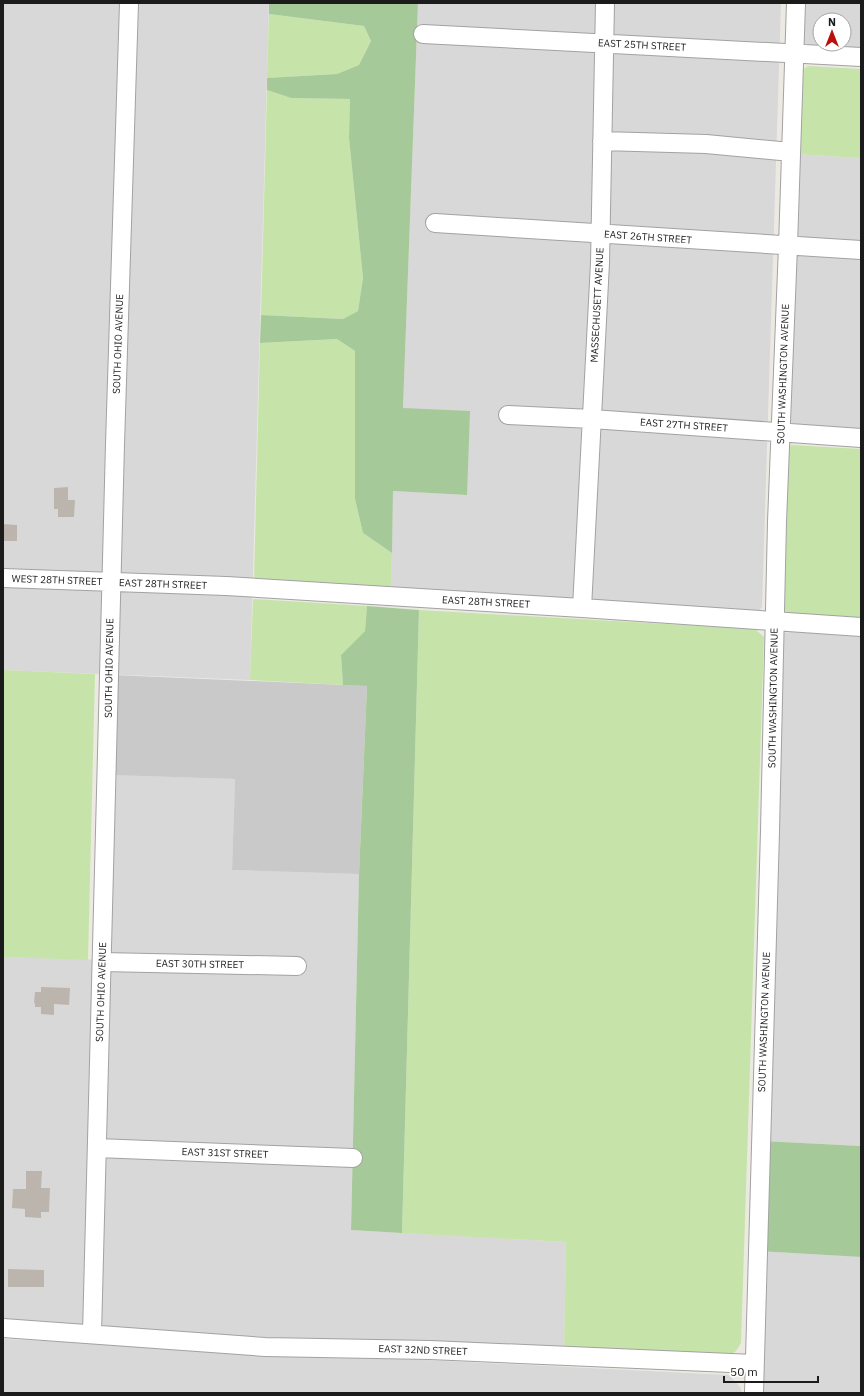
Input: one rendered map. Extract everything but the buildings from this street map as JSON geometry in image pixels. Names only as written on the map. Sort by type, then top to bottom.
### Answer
[{"type":"street","name":"SOUTH OHIO AVENUE","points":[[92,1334],[129,3]]},
{"type":"street","name":"MASSECHUSETT AVENUE","points":[[582,608],[600,234],[605,3]]},
{"type":"street","name":"SOUTH WASHINGTON AVENUE","points":[[754,1393],[775,621],[796,3]]},
{"type":"street","name":"EAST 25TH STREET","points":[[423,34],[861,57]]},
{"type":"street","points":[[602,141],[706,144],[791,152]]},
{"type":"street","name":"EAST 26TH STREET","points":[[436,223],[861,250]]},
{"type":"street","name":"EAST 27TH STREET","points":[[508,415],[592,419],[861,438]]},
{"type":"street","name":"WEST 28TH STREET","points":[[3,578],[112,582]]},
{"type":"street","name":"EAST 28TH STREET","points":[[112,582],[226,586],[861,627]]},
{"type":"street","name":"EAST 30TH STREET","points":[[102,962],[297,966]]},
{"type":"street","name":"EAST 31ST STREET","points":[[97,1148],[353,1158]]},
{"type":"street","name":"EAST 32ND STREET","points":[[3,1328],[265,1347],[422,1350],[754,1364]]},
{"type":"shaded area","points":[[3,3],[269,3],[250,680],[3,670]]},
{"type":"shaded area","points":[[418,3],[781,3],[762,607],[758,612],[391,589],[393,491],[467,495],[403,408]]},
{"type":"shaded area","points":[[800,3],[861,3],[861,55],[814,52],[852,52],[852,12],[812,12],[812,52],[799,51]]},
{"type":"shaded area","points":[[795,154],[861,158],[861,431],[794,427],[787,421]]},
{"type":"shaded area","points":[[797,631],[861,635],[861,1146],[762,1141],[776,639],[784,633]]},
{"type":"shaded area","points":[[113,675],[367,686],[359,874],[232,870],[235,779],[111,775]]},
{"type":"shaded area","points":[[111,775],[235,779],[232,870],[359,874],[351,1230],[566,1242],[564,1353],[3,1323],[3,957],[105,960]]},
{"type":"shaded area","points":[[758,1251],[861,1257],[861,1393],[754,1393]]},
{"type":"shaded area","points":[[3,1339],[729,1375],[740,1387],[742,1393],[3,1393]]},
{"type":"green space","points":[[269,3],[418,3],[403,408],[470,411],[467,495],[393,491],[392,553],[363,533],[355,499],[355,351],[337,339],[260,343],[261,315],[343,319],[358,311],[363,278],[349,138],[350,99],[291,98],[267,90],[267,78],[337,74],[359,65],[371,41],[364,26],[269,14]]},
{"type":"green space","points":[[269,14],[364,26],[371,41],[359,65],[337,74],[267,78]]},
{"type":"green space","points":[[808,66],[861,69],[861,158],[795,154],[799,72]]},
{"type":"green space","points":[[267,90],[291,98],[350,99],[349,138],[363,278],[358,311],[343,319],[261,315]]},
{"type":"green space","points":[[337,339],[355,351],[355,499],[363,533],[392,553],[391,589],[254,580],[260,343]]},
{"type":"green space","points":[[791,445],[861,449],[861,622],[784,616],[783,451]]},
{"type":"green space","points":[[253,599],[367,606],[365,631],[341,655],[343,685],[250,680]]},
{"type":"green space","points":[[367,606],[419,610],[402,1233],[351,1230],[359,874],[367,686],[343,685],[341,655],[365,631]]},
{"type":"green space","points":[[419,610],[755,629],[764,637],[741,1343],[736,1351],[726,1359],[564,1353],[566,1242],[402,1233]]},
{"type":"green space","points":[[3,670],[95,674],[88,960],[3,957]]},
{"type":"green space","points":[[762,1141],[861,1146],[861,1257],[758,1251]]}]
